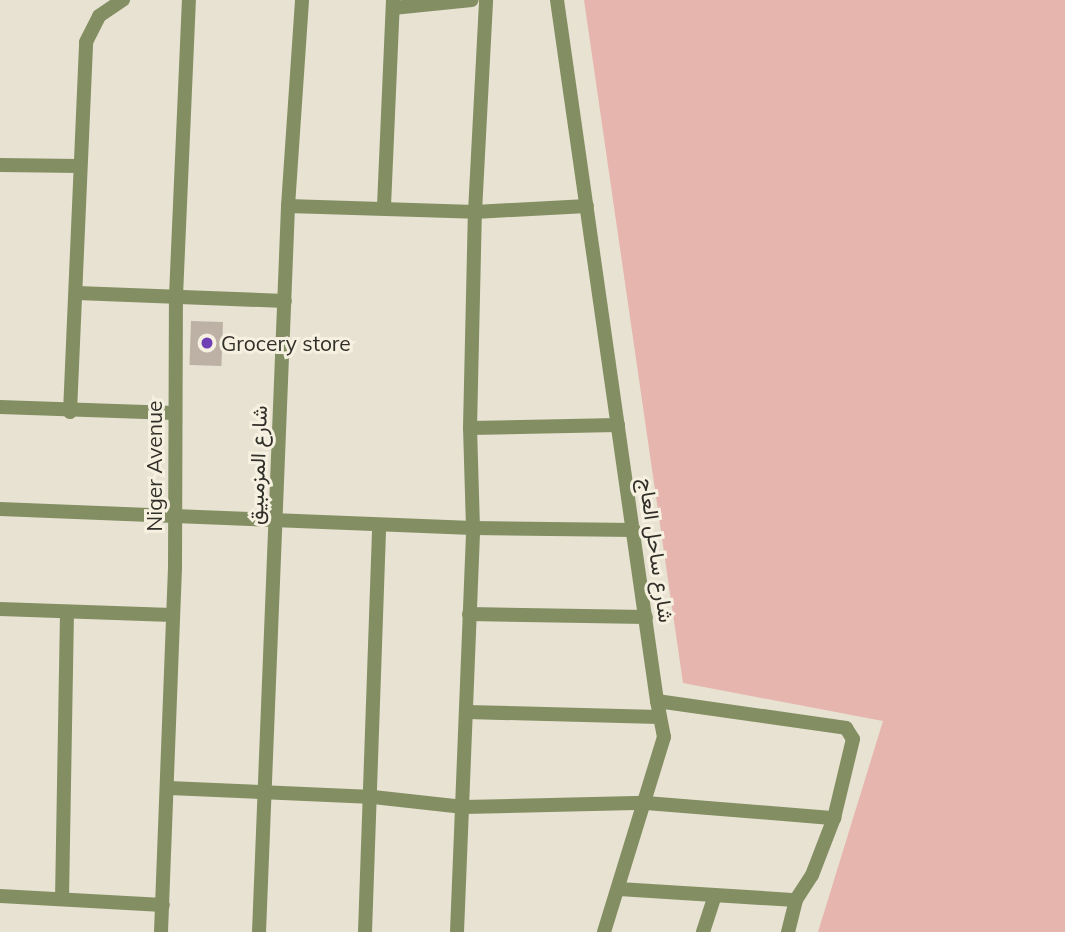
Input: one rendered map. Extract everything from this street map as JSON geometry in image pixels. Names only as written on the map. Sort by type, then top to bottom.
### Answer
[{"type":"street","points":[[70,412],[77,293],[79,166],[89,29],[123,0]]},
{"type":"street","name":"Niger Avenue","points":[[161,932],[169,788],[175,516],[176,296],[188,0]]},
{"type":"street","name":"شارع المزمبيق","points":[[259,932],[288,206],[302,0]]},
{"type":"street","points":[[384,206],[393,4],[472,0]]},
{"type":"street","points":[[457,932],[473,528],[470,428],[475,212],[486,0]]},
{"type":"street","name":"شارع ساحل العاج","points":[[557,0],[664,737],[646,803],[604,932]]},
{"type":"street","points":[[0,165],[79,166]]},
{"type":"street","points":[[288,206],[384,206],[475,212],[587,206]]},
{"type":"street","points":[[77,293],[285,300]]},
{"type":"street","points":[[0,407],[70,412],[174,413]]},
{"type":"street","points":[[470,428],[618,425]]},
{"type":"street","points":[[0,509],[379,525],[634,530]]},
{"type":"street","points":[[365,932],[373,797],[379,525]]},
{"type":"street","points":[[0,609],[172,615]]},
{"type":"street","points":[[62,899],[67,612]]},
{"type":"street","points":[[469,614],[646,617]]},
{"type":"street","points":[[657,701],[846,728],[853,739],[834,818],[812,875],[796,900],[788,932]]},
{"type":"street","points":[[467,712],[659,717]]},
{"type":"street","points":[[169,788],[373,797],[463,807],[646,803],[834,818]]},
{"type":"street","points":[[619,889],[796,900]]},
{"type":"street","points":[[0,896],[163,905]]},
{"type":"street","points":[[704,932],[715,896]]},
{"type":"shaded area","points":[[584,0],[1065,0],[1065,932],[818,932],[883,721],[683,683]]},
{"type":"building","name":"Grocery store","points":[[191,321],[223,322],[221,366],[189,365]]},
{"type":"place","name":"Grocery store","points":[[207,343]]}]
